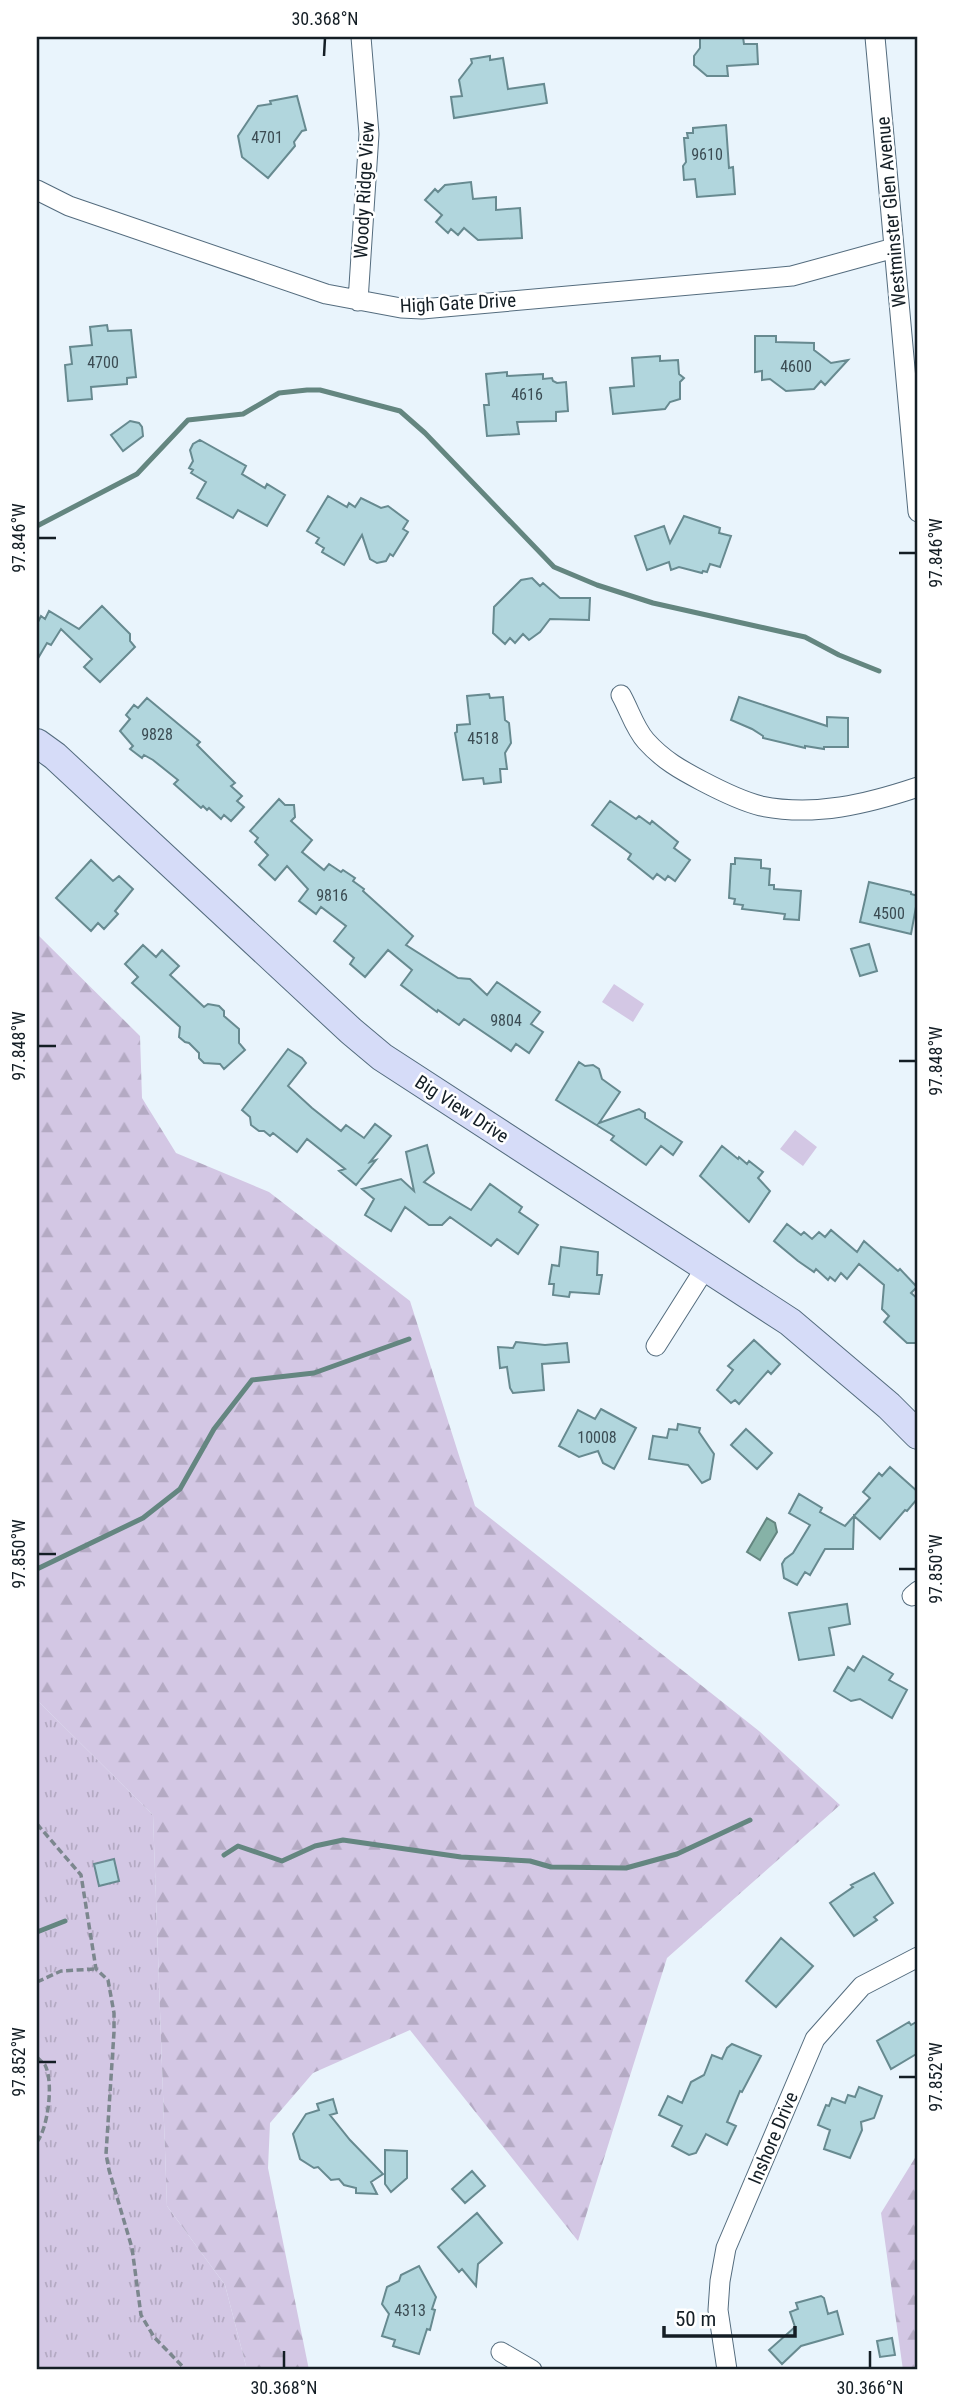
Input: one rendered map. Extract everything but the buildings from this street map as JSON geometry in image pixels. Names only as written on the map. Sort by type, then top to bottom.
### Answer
[{"type":"street","name":"Woody Ridge View","points":[[358,301],[369,134],[361,37]]},
{"type":"street","name":"Westminster Glen Avenue","points":[[875,37],[918,512]]},
{"type":"street","name":"High Gate Drive","points":[[37,190],[78,209],[326,294],[401,309],[792,276],[894,248]]},
{"type":"street","points":[[621,695],[644,740],[670,764],[727,794],[761,806],[834,808],[869,803],[918,787]]},
{"type":"street","name":"Big View Drive","points":[[37,743],[55,756],[382,1057],[790,1322],[889,1406],[918,1435]]},
{"type":"street","points":[[656,1346],[706,1267]]},
{"type":"street","name":"Inshore Drive","points":[[727,2370],[718,2310],[726,2248],[815,2039],[862,1986],[918,1956]]},
{"type":"street","points":[[501,2352],[532,2370]]},
{"type":"path","points":[[37,1824],[81,1875],[96,1969],[108,1980],[114,2013],[106,2154],[115,2195],[132,2248],[141,2315],[154,2337],[186,2370]]},
{"type":"path","points":[[37,1982],[61,1971],[96,1969]]},
{"type":"path","points":[[37,2057],[45,2066],[50,2085],[47,2114],[37,2142]]},
{"type":"green space","points":[[37,934],[140,1036],[142,1098],[176,1153],[269,1192],[410,1301],[475,1506],[759,1731],[840,1805],[667,1958],[578,2241],[410,2030],[313,2073],[270,2123],[268,2168],[309,2370],[247,2370],[225,2285],[167,2206],[153,1815],[37,1700]]},
{"type":"green space","points":[[614,984],[644,1004],[633,1022],[602,1002]]},
{"type":"green space","points":[[795,1130],[817,1147],[803,1166],[780,1149]]},
{"type":"green space","points":[[37,1700],[153,1815],[167,2206],[225,2285],[247,2370],[37,2370]]},
{"type":"green space","points":[[918,2153],[918,2370],[903,2370],[881,2213]]},
{"type":"shaded area","points":[[767,1518],[775,1523],[777,1532],[760,1560],[747,1552]]},
{"type":"waterway","points":[[37,526],[137,474],[188,420],[243,414],[279,393],[320,390],[400,411],[425,433],[554,567],[597,585],[653,603],[805,637],[839,655],[879,671]]},
{"type":"waterway","points":[[37,1569],[143,1518],[180,1489],[214,1429],[252,1380],[314,1373],[409,1339]]},
{"type":"waterway","points":[[224,1855],[238,1846],[282,1861],[315,1846],[343,1840],[461,1857],[530,1861],[551,1867],[626,1868],[677,1854],[750,1820]]},
{"type":"waterway","points":[[37,1932],[65,1921]]}]
